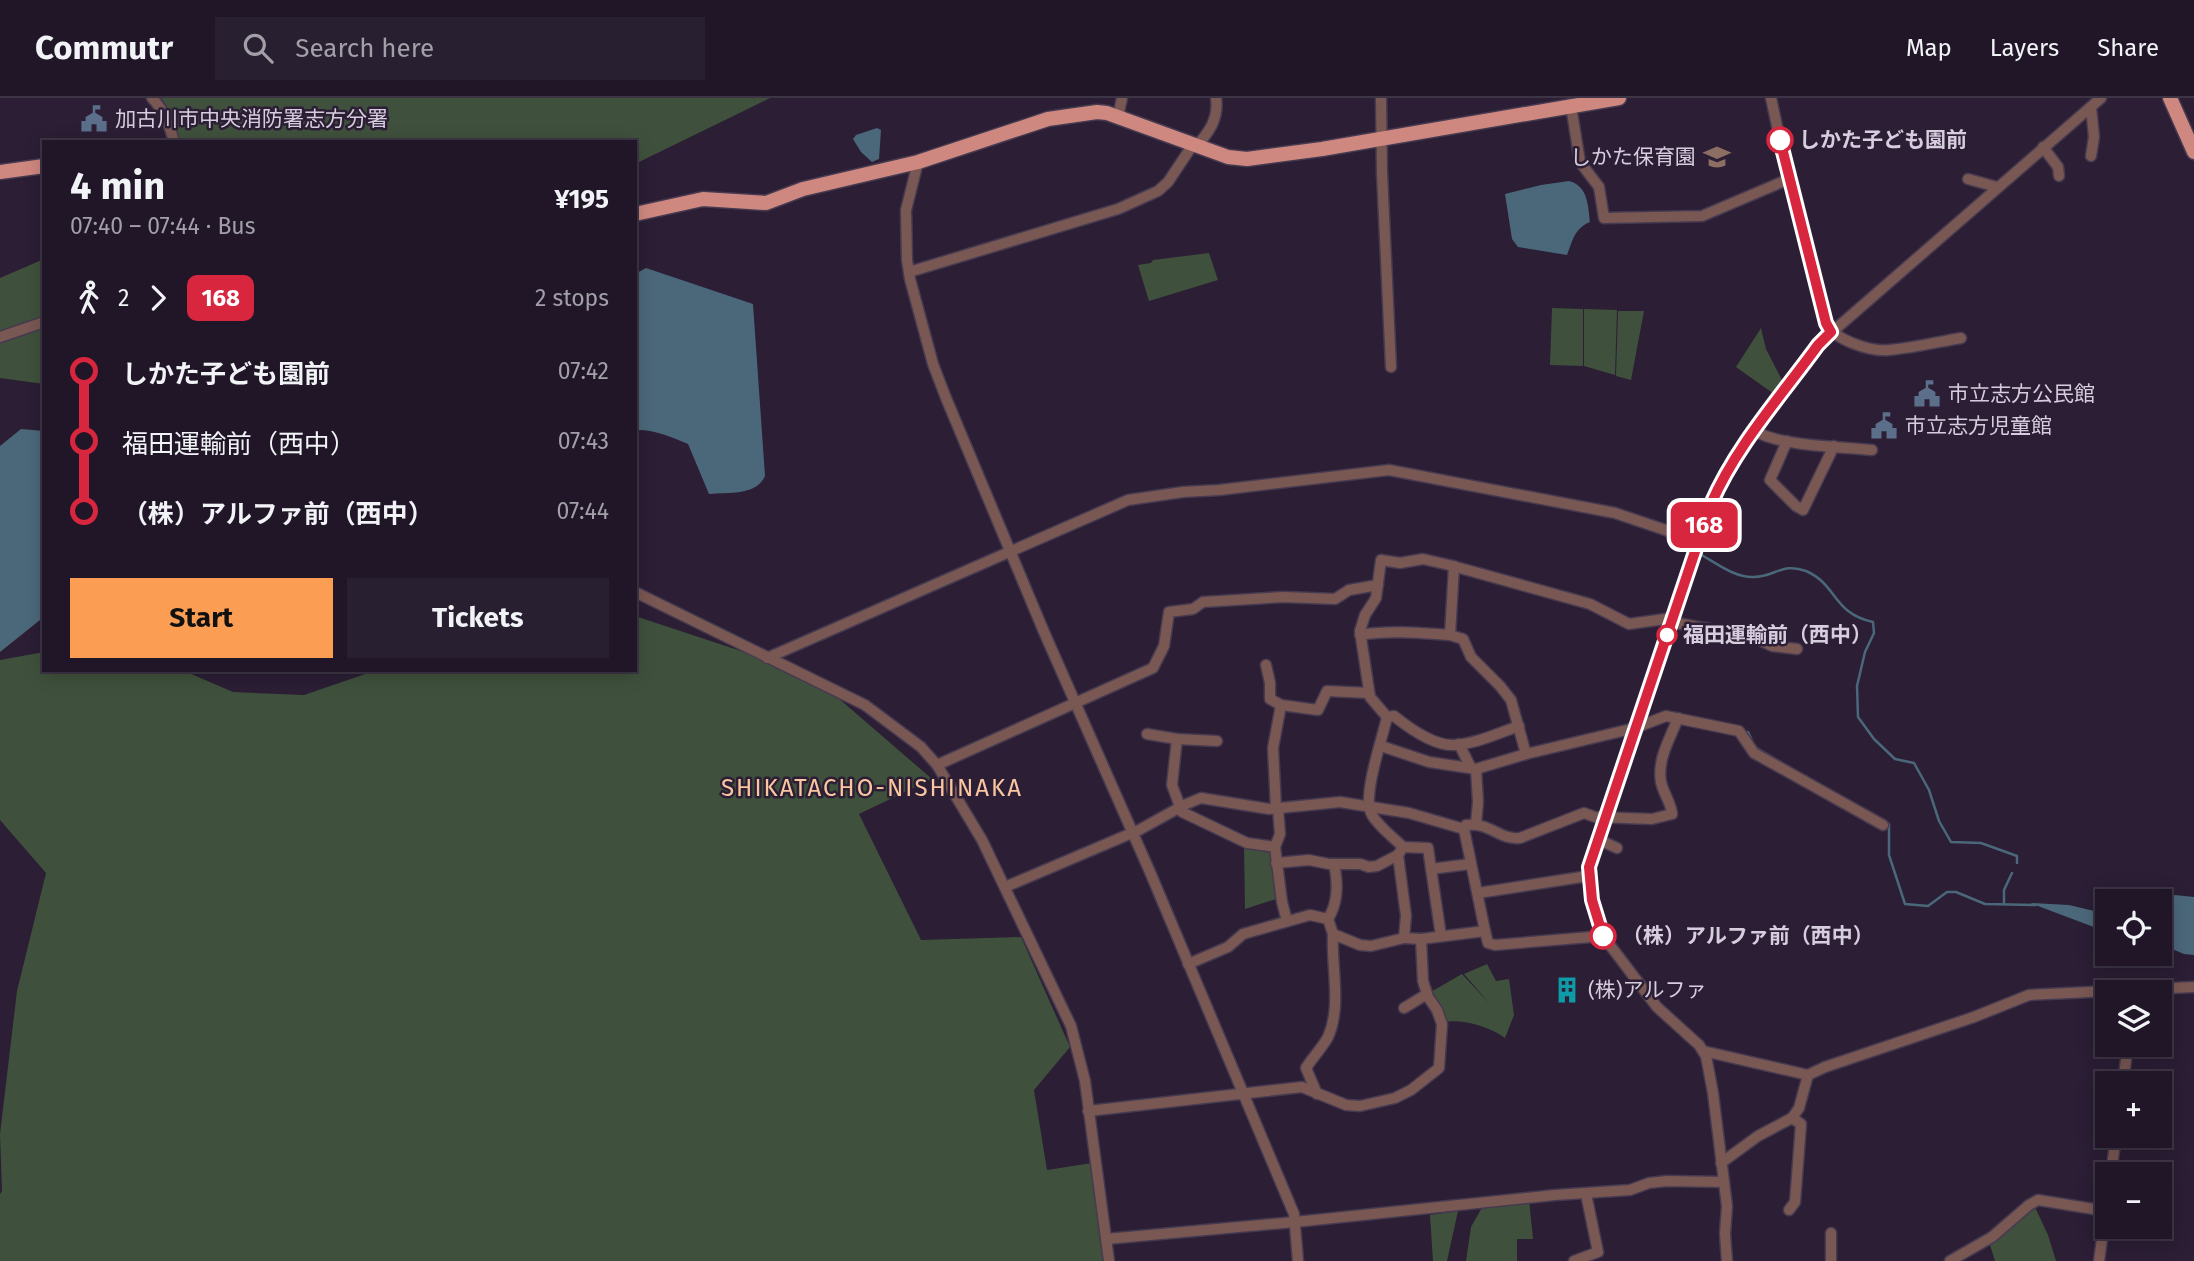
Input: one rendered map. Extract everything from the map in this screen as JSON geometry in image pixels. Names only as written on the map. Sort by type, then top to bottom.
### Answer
[{"type":"main road","points":[[637,214],[703,199],[766,203],[803,189],[918,162],[1048,119],[1097,111],[1228,158],[1247,159],[1619,98]]},
{"type":"main road","points":[[2171,98],[2194,152]]},
{"type":"main road","points":[[0,172],[42,166]]},
{"type":"street","points":[[152,98],[171,129],[174,140]]},
{"type":"street","points":[[1118,117],[1122,98]]},
{"type":"street","points":[[909,272],[1118,209],[1158,191],[1215,121],[1218,111],[1216,98]]},
{"type":"street","points":[[1381,98],[1391,367]]},
{"type":"street","points":[[1771,98],[1789,179],[1826,323],[1831,332],[1841,340],[1886,351],[1961,338]]},
{"type":"street","points":[[2095,993],[2029,995],[1808,1075],[1703,1051],[1657,1007],[1603,936],[1588,876],[1597,839],[1698,541],[1720,484],[1818,345],[2101,98]]},
{"type":"street","points":[[1571,106],[1580,162],[1599,187],[1604,218],[1702,215],[1789,179]]},
{"type":"street","points":[[2091,107],[2094,138],[2091,156]]},
{"type":"street","points":[[2043,147],[2058,167],[2059,176]]},
{"type":"street","points":[[918,162],[906,210],[906,248],[909,272],[933,364],[1010,551],[1289,1201],[1295,1223],[1298,1261]]},
{"type":"street","points":[[1968,179],[1997,187]]},
{"type":"street","points":[[0,337],[42,323]]},
{"type":"street","points":[[1755,431],[1764,437],[1787,441],[1872,450]]},
{"type":"street","points":[[1787,441],[1770,480],[1803,510],[1834,446]]},
{"type":"street","points":[[767,657],[1128,500],[1183,492],[1389,470],[1615,513],[1698,541]]},
{"type":"street","points":[[1387,717],[1368,693],[1360,635],[1365,615],[1376,598],[1381,560],[1400,563],[1423,559],[1454,566],[1590,604],[1629,624],[1671,620],[1753,637],[1772,646],[1797,649]]},
{"type":"street","points":[[1450,635],[1454,566]]},
{"type":"street","points":[[937,765],[1153,668],[1164,646],[1169,611],[1193,609],[1203,602],[1283,597],[1335,599],[1349,590],[1378,585]]},
{"type":"street","points":[[637,593],[865,705],[921,747],[937,765],[982,840],[1071,1026],[1085,1081],[1109,1261]]},
{"type":"street","points":[[1360,635],[1386,631],[1399,634],[1450,635],[1463,639],[1471,657],[1511,700],[1526,754]]},
{"type":"street","points":[[1266,665],[1270,699],[1281,705],[1318,710],[1327,691],[1361,695],[1368,693]]},
{"type":"street","points":[[1281,705],[1273,748],[1280,834],[1275,847],[1287,921]]},
{"type":"street","points":[[1387,717],[1394,716],[1437,742],[1459,744],[1519,726]]},
{"type":"street","points":[[1381,746],[1429,762],[1473,769],[1635,728],[1666,716],[1739,731],[1754,753],[1883,825]]},
{"type":"street","points":[[1387,717],[1381,746],[1372,770],[1368,807],[1371,815],[1400,851],[1406,916],[1405,938]]},
{"type":"street","points":[[1464,828],[1466,825],[1480,823],[1510,839],[1520,838],[1584,813],[1595,817],[1651,819],[1672,814],[1661,785],[1660,768],[1661,757],[1678,718]]},
{"type":"street","points":[[1147,734],[1217,741]]},
{"type":"street","points":[[1177,739],[1172,785],[1182,812],[1247,843],[1275,847]]},
{"type":"street","points":[[1459,744],[1473,769],[1478,802],[1476,824]]},
{"type":"street","points":[[1005,887],[1132,833],[1201,798],[1260,808],[1340,802],[1409,813],[1464,828]]},
{"type":"street","points":[[1464,828],[1488,943],[1603,936]]},
{"type":"street","points":[[1597,839],[1616,848]]},
{"type":"street","points":[[1276,863],[1309,860],[1377,866],[1400,851],[1428,848],[1441,936]]},
{"type":"street","points":[[1328,919],[1334,910],[1336,893],[1334,864]]},
{"type":"street","points":[[1431,869],[1470,864]]},
{"type":"street","points":[[1478,893],[1588,876]]},
{"type":"street","points":[[1188,964],[1228,947],[1244,934],[1310,915],[1328,919]]},
{"type":"street","points":[[1317,1094],[1306,1068],[1328,1036],[1332,1024],[1335,988],[1333,934],[1328,919]]},
{"type":"street","points":[[1333,934],[1360,945],[1371,946],[1405,938],[1421,939],[1485,931]]},
{"type":"street","points":[[1088,1111],[1302,1087],[1346,1105],[1360,1107],[1395,1098],[1437,1072],[1439,1068],[1441,1024],[1423,981],[1421,939]]},
{"type":"street","points":[[2172,988],[2194,987]]},
{"type":"street","points":[[1404,1008],[1427,994]]},
{"type":"street","points":[[1703,1051],[1713,1093],[1727,1206],[1727,1261]]},
{"type":"street","points":[[1721,1163],[1758,1136],[1792,1118],[1799,1108],[1808,1075]]},
{"type":"street","points":[[1789,1210],[1795,1202],[1801,1124],[1792,1118]]},
{"type":"street","points":[[1106,1239],[1295,1223],[1479,1202],[1630,1190],[1649,1183],[1667,1181],[1724,1182]]},
{"type":"street","points":[[1574,1261],[1598,1252],[1586,1194]]},
{"type":"street","points":[[1950,1261],[1992,1237],[2038,1200],[2095,1205]]},
{"type":"street","points":[[1831,1261],[1832,1233]]},
{"type":"street","points":[[2099,1261],[2102,1239]]},
{"type":"green space","points":[[161,98],[770,98],[637,163],[637,140],[179,140],[170,111]]},
{"type":"green space","points":[[1209,253],[1218,280],[1149,301],[1138,265],[1151,263],[1153,260]]},
{"type":"green space","points":[[42,260],[42,384],[0,378],[0,278]]},
{"type":"green space","points":[[1552,308],[1583,309],[1583,366],[1550,365]]},
{"type":"green space","points":[[1584,309],[1617,310],[1615,375],[1584,366]]},
{"type":"green space","points":[[1618,311],[1644,311],[1631,380],[1616,376]]},
{"type":"green space","points":[[1761,328],[1766,349],[1783,382],[1774,394],[1736,367]]},
{"type":"green space","points":[[637,617],[750,654],[837,697],[932,779],[859,814],[921,940],[1021,937],[1070,1047],[1034,1090],[1047,1170],[1092,1163],[1105,1261],[0,1261],[0,1134],[17,991],[46,873],[0,820],[0,660],[42,652],[42,672],[187,672],[233,692],[304,695],[371,672],[637,672]]},
{"type":"green space","points":[[1244,846],[1273,849],[1279,898],[1245,909]]},
{"type":"green space","points":[[1487,964],[1496,981],[1509,979],[1514,1015],[1505,1038],[1476,1025],[1445,1022],[1429,993],[1462,974],[1490,1004],[1464,974]]},
{"type":"green space","points":[[1529,1200],[1533,1239],[1517,1239],[1517,1261],[1466,1261],[1471,1227],[1484,1204]]},
{"type":"green space","points":[[2034,1205],[2056,1261],[1995,1261],[1989,1242]]},
{"type":"green space","points":[[1458,1211],[1447,1261],[1433,1261],[1430,1215]]},
{"type":"water","points":[[877,128],[881,130],[879,159],[872,162],[861,152],[853,139],[856,135]]},
{"type":"water","points":[[1569,181],[1583,192],[1590,222],[1577,232],[1567,255],[1518,247],[1512,239],[1505,194]]},
{"type":"water","points":[[646,268],[753,304],[765,476],[755,487],[741,492],[709,494],[688,444],[656,432],[637,430],[637,273]]},
{"type":"water","points":[[21,429],[42,431],[42,620],[0,652],[0,446]]},
{"type":"water","points":[[2172,896],[2194,897],[2194,955],[2172,949]]},
{"type":"water","points":[[2030,903],[2069,905],[2095,911],[2095,927]]},
{"type":"waterway","points":[[1700,554],[1747,577],[1791,568],[1806,571],[1824,584],[1842,606],[1860,618],[1873,622],[1874,633],[1865,652],[1857,686],[1858,717],[1874,739],[1895,759],[1914,763],[1929,790],[1939,821],[1951,842],[1981,843],[2017,856],[2017,863]]},
{"type":"waterway","points":[[1748,732],[1755,747],[1789,767]]},
{"type":"waterway","points":[[1886,822],[1889,824],[1889,855],[1905,904],[1928,906],[1947,892],[1956,892],[1985,904],[2036,905]]},
{"type":"waterway","points":[[2004,903],[2004,890],[2012,873]]},
{"type":"bus line","name":"168","points":[[1603,936],[1588,876],[1592,852],[1711,504],[1731,465],[1818,345],[1831,332],[1826,323],[1780,140]]},
{"type":"place","name":"加古川市中央消防署志方分署","points":[[94,119]]},
{"type":"place","name":"しかた子ども園前","points":[[1780,140]]},
{"type":"place","name":"しかた保育園","points":[[1717,157]]},
{"type":"place","name":"市立志方公民館","points":[[1927,394]]},
{"type":"place","name":"市立志方児童館","points":[[1884,426]]},
{"type":"place","name":"福田運輸前（西中）","points":[[1667,635]]},
{"type":"place","name":"（株）アルファ前（西中）","points":[[1603,936]]},
{"type":"place","name":"(株)アルファ","points":[[1567,990]]},
{"type":"district","name":"SHIKATACHO-NISHINAKA","points":[[872,788]]}]
